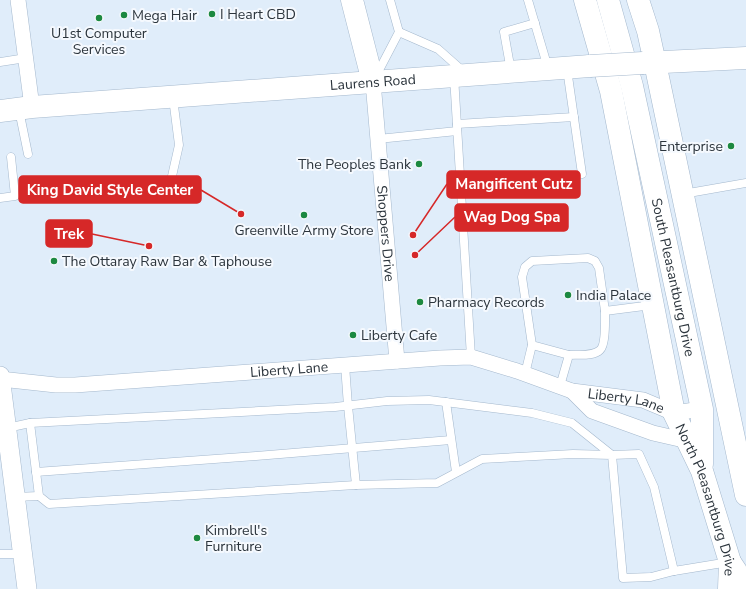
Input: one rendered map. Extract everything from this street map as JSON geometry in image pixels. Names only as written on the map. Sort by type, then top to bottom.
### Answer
[{"type":"main road","points":[[352,0],[373,82]]},
{"type":"main road","name":"South Pleasantburg Drive","points":[[585,0],[611,91],[674,414]]},
{"type":"main road","name":"South Pleasantburg Drive","points":[[608,0],[632,86],[702,409],[702,471]]},
{"type":"main road","points":[[638,0],[648,32],[649,63],[682,194],[746,495]]},
{"type":"main road","name":"Laurens Road","points":[[17,109],[590,66],[745,57]]},
{"type":"main road","name":"North Pleasantburg Drive","points":[[674,414],[702,471],[730,562],[729,589]]},
{"type":"main road","points":[[730,562],[746,586]]},
{"type":"street","points":[[17,109],[26,58],[18,0]]},
{"type":"street","name":"Shoppers Drive","points":[[373,82],[397,361]]},
{"type":"street","name":"Liberty Lane","points":[[0,379],[56,385],[75,385],[397,361],[471,357],[566,388],[644,400],[674,414],[702,409]]},
{"type":"street","points":[[0,376],[3,429],[15,497],[27,589]]},
{"type":"street","name":"Liberty Lane","points":[[566,388],[592,411],[653,433],[688,441]]},
{"type":"lane","points":[[373,82],[399,32],[390,0]]},
{"type":"lane","points":[[528,0],[535,23],[558,69],[574,117],[582,174]]},
{"type":"lane","points":[[511,72],[504,32],[535,23]]},
{"type":"lane","points":[[399,32],[438,49],[460,76],[457,128],[471,357]]},
{"type":"lane","points":[[0,62],[26,58]]},
{"type":"lane","points":[[170,185],[178,145],[173,97]]},
{"type":"lane","points":[[17,109],[28,154]]},
{"type":"lane","points":[[378,139],[457,128],[574,117]]},
{"type":"lane","points":[[0,198],[14,196],[11,157]]},
{"type":"lane","points":[[682,194],[746,183]]},
{"type":"lane","points":[[524,374],[532,345],[522,277],[525,267],[532,261],[588,258],[595,261],[599,268],[605,310],[604,344],[599,351],[590,354],[569,355],[532,345]]},
{"type":"lane","points":[[605,310],[653,305]]},
{"type":"lane","points":[[566,388],[569,355]]},
{"type":"lane","points":[[346,365],[348,406],[356,485]]},
{"type":"lane","points":[[3,429],[30,423],[348,406],[387,401],[429,400],[532,413],[572,424],[612,455],[623,578],[651,577],[674,571],[730,562]]},
{"type":"lane","points":[[446,402],[456,472]]},
{"type":"lane","points":[[30,423],[39,496]]},
{"type":"lane","points":[[36,472],[353,449],[451,440]]},
{"type":"lane","points":[[15,497],[39,496],[49,504],[356,485],[437,483],[482,458],[573,454],[639,454],[654,487],[674,571]]},
{"type":"lane","points":[[0,554],[22,554]]},
{"type":"place","name":"I Heart CBD","points":[[212,14]]},
{"type":"place","name":"Mega Hair","points":[[124,15]]},
{"type":"place","name":"U1st Computer Services","points":[[99,18]]},
{"type":"place","name":"Enterprise","points":[[731,146]]},
{"type":"place","name":"The Peoples Bank","points":[[419,164]]},
{"type":"place","name":"King David Style Center","points":[[241,214]]},
{"type":"place","name":"Greenville Army Store","points":[[304,215]]},
{"type":"place","name":"Mangificent Cutz","points":[[413,235]]},
{"type":"place","name":"Trek","points":[[149,246]]},
{"type":"place","name":"Wag Dog Spa","points":[[415,255]]},
{"type":"place","name":"The Ottaray Raw Bar & Taphouse","points":[[54,261]]},
{"type":"place","name":"India Palace","points":[[568,295]]},
{"type":"place","name":"Pharmacy Records","points":[[420,302]]},
{"type":"place","name":"Liberty Cafe","points":[[353,335]]},
{"type":"place","name":"Kimbrell's Furniture","points":[[197,538]]}]
